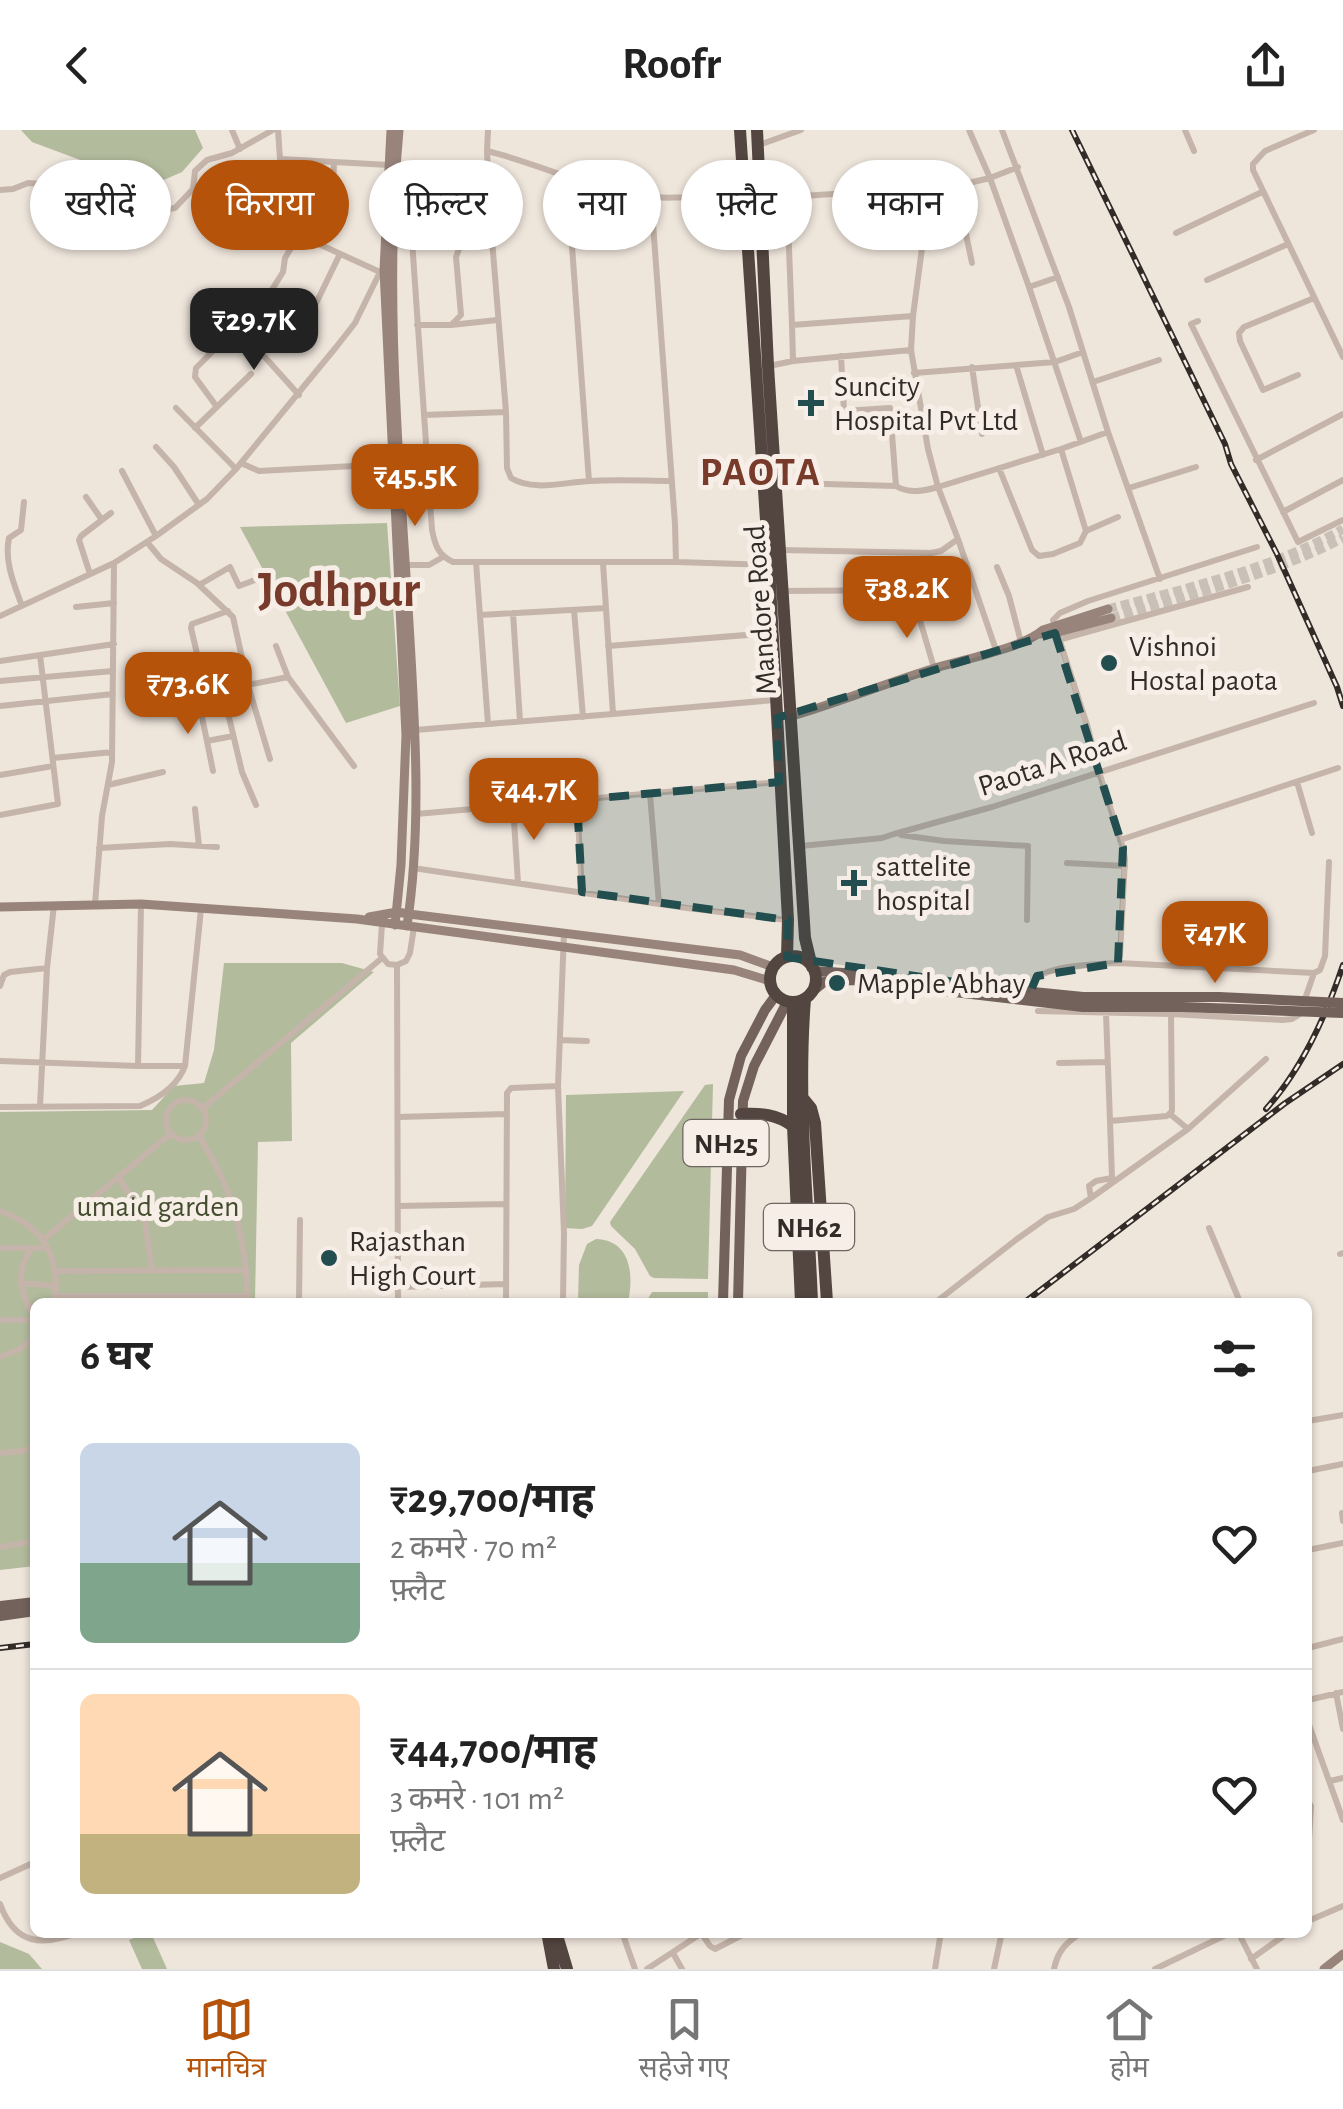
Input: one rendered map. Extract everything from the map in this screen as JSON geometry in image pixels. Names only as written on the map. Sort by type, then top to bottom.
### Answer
[{"type":"highway","name":"Mandore Road","points":[[740,130],[742,160]]},
{"type":"highway","name":"Mandore Road","points":[[757,130],[759,160]]},
{"type":"highway","name":"Mandore Road","points":[[749,250],[769,565],[787,957]]},
{"type":"highway","name":"Mandore Road","points":[[763,250],[805,938],[813,969]]},
{"type":"highway","points":[[771,974],[787,957],[801,958],[813,969]]},
{"type":"highway","name":"NH62","points":[[812,1298],[799,1152],[792,1126],[794,998],[816,978],[813,969]]},
{"type":"highway","name":"NH62","points":[[771,974],[794,998],[801,1052],[800,1298]]},
{"type":"highway","points":[[802,1097],[811,1108],[815,1123],[826,1298]]},
{"type":"highway","points":[[741,1114],[766,1114],[792,1126]]},
{"type":"highway","points":[[549,1938],[554,1969]]},
{"type":"highway","points":[[558,1938],[567,1969]]},
{"type":"main road","points":[[813,969],[1034,1002]]},
{"type":"main road","points":[[794,998],[824,982],[852,980],[1034,1002],[1343,1013]]},
{"type":"main road","points":[[1083,1002],[1219,996],[1343,1003]]},
{"type":"main road","name":"NH25","points":[[738,1298],[741,1114],[754,1066],[794,998]]},
{"type":"main road","name":"NH25","points":[[723,1298],[729,1100],[740,1056],[765,1010],[794,998]]},
{"type":"main road","points":[[723,1273],[738,1273]]},
{"type":"main road","points":[[0,1606],[30,1603]]},
{"type":"main road","points":[[0,1616],[30,1612]]},
{"type":"street","points":[[232,130],[240,149]]},
{"type":"street","points":[[249,130],[255,139]]},
{"type":"street","points":[[0,190],[25,183],[91,187],[122,195],[138,208],[156,211],[175,208],[188,196],[194,189],[195,171],[207,160],[240,149],[276,130],[280,159],[296,160]]},
{"type":"street","points":[[389,160],[390,130]]},
{"type":"street","points":[[382,924],[382,958],[388,964],[406,962],[410,952],[415,730],[392,263],[399,130]]},
{"type":"street","points":[[487,160],[488,130]]},
{"type":"street","points":[[758,146],[801,130]]},
{"type":"street","points":[[970,130],[1081,442]]},
{"type":"street","points":[[1002,130],[1058,277],[1160,579]]},
{"type":"street","points":[[1185,130],[1194,151]]},
{"type":"street","points":[[1314,130],[1265,150],[1252,164],[1252,170],[1343,357]]},
{"type":"street","points":[[487,151],[543,168]]},
{"type":"street","points":[[978,181],[1018,167]]},
{"type":"street","points":[[1176,233],[1262,192]]},
{"type":"street","points":[[217,406],[194,372],[268,296],[299,234],[382,271]]},
{"type":"street","points":[[1208,280],[1288,244]]},
{"type":"street","points":[[383,250],[406,735],[395,925]]},
{"type":"street","points":[[413,250],[432,530],[435,546],[444,557],[453,562],[769,565]]},
{"type":"street","points":[[451,324],[461,315],[459,250]]},
{"type":"street","points":[[493,250],[510,478],[527,484],[552,485],[589,480],[672,481]]},
{"type":"street","points":[[572,250],[589,480]]},
{"type":"street","points":[[656,250],[676,562]]},
{"type":"street","points":[[789,250],[793,360]]},
{"type":"street","points":[[922,250],[911,350],[928,449],[996,650]]},
{"type":"street","points":[[969,250],[972,263]]},
{"type":"street","points":[[268,296],[294,328],[304,328],[340,254]]},
{"type":"street","points":[[0,616],[114,563],[198,505],[239,466],[299,395],[355,322],[382,271]]},
{"type":"street","points":[[1029,287],[1058,277]]},
{"type":"street","points":[[1298,375],[1263,390],[1239,333],[1244,327],[1314,298]]},
{"type":"street","points":[[792,324],[913,316]]},
{"type":"street","points":[[417,325],[498,320]]},
{"type":"street","points":[[1198,320],[1191,324],[1298,542],[1343,520]]},
{"type":"street","points":[[236,326],[299,395]]},
{"type":"street","points":[[768,366],[793,360],[911,350]]},
{"type":"street","points":[[914,373],[1055,362],[1083,352]]},
{"type":"street","points":[[841,356],[844,410],[890,408],[896,486]]},
{"type":"street","points":[[1093,382],[1159,360]]},
{"type":"street","points":[[1016,366],[1043,455]]},
{"type":"street","points":[[972,367],[982,434]]},
{"type":"street","points":[[195,428],[251,374]]},
{"type":"street","points":[[176,408],[239,466],[260,472],[392,464]]},
{"type":"street","points":[[424,415],[506,412]]},
{"type":"street","points":[[1256,460],[1343,414]]},
{"type":"street","points":[[825,484],[896,486],[904,491],[924,491],[1108,432]]},
{"type":"street","points":[[156,446],[198,505]]},
{"type":"street","points":[[1061,449],[1086,531]]},
{"type":"street","points":[[999,468],[1032,550],[1038,556],[1080,543],[1086,531],[1118,517]]},
{"type":"street","points":[[1129,488],[1196,468]]},
{"type":"street","points":[[122,471],[156,536]]},
{"type":"street","points":[[1283,512],[1343,480]]},
{"type":"street","points":[[86,498],[102,520]]},
{"type":"street","points":[[22,606],[4,547],[22,530],[24,502]]},
{"type":"street","points":[[90,574],[79,540],[111,513]]},
{"type":"street","points":[[781,550],[930,553],[958,538]]},
{"type":"street","points":[[147,542],[161,559],[234,616],[248,685],[270,759]]},
{"type":"street","points":[[1118,963],[1123,848],[1053,620],[1060,613],[1257,547]]},
{"type":"street","points":[[406,565],[429,565],[444,557]]},
{"type":"street","points":[[476,562],[488,724]]},
{"type":"street","points":[[603,562],[613,714]]},
{"type":"street","points":[[95,904],[112,752],[114,563]]},
{"type":"street","points":[[997,567],[1021,642]]},
{"type":"street","points":[[198,585],[230,568],[239,586],[263,578]]},
{"type":"street","points":[[776,718],[792,717],[1038,634],[1248,587]]},
{"type":"street","points":[[783,591],[917,590]]},
{"type":"street","points":[[76,607],[114,603]]},
{"type":"street","points":[[915,603],[934,668]]},
{"type":"street","points":[[480,615],[606,608]]},
{"type":"street","points":[[574,610],[583,716]]},
{"type":"street","points":[[198,658],[192,624],[228,611]]},
{"type":"street","points":[[513,613],[520,721]]},
{"type":"street","points":[[1056,633],[1109,613]]},
{"type":"street","points":[[608,646],[772,632]]},
{"type":"street","points":[[0,661],[114,644]]},
{"type":"street","points":[[276,646],[288,677],[354,766]]},
{"type":"street","points":[[0,814],[58,804],[40,655]]},
{"type":"street","points":[[0,681],[114,671]]},
{"type":"street","points":[[256,805],[242,772],[224,692],[288,677]]},
{"type":"street","points":[[0,706],[113,694]]},
{"type":"street","points":[[198,696],[213,770]]},
{"type":"street","points":[[415,730],[776,700]]},
{"type":"street","name":"Paota A Road","points":[[800,846],[894,834],[992,807],[1314,703]]},
{"type":"street","points":[[207,741],[233,736]]},
{"type":"street","points":[[0,774],[112,752]]},
{"type":"street","points":[[1120,840],[1338,768]]},
{"type":"street","points":[[108,785],[163,772]]},
{"type":"street","points":[[414,814],[779,782]]},
{"type":"street","points":[[1297,782],[1312,833]]},
{"type":"street","points":[[650,794],[659,904]]},
{"type":"street","points":[[577,800],[582,892]]},
{"type":"street","points":[[512,806],[518,883]]},
{"type":"street","points":[[195,808],[198,846]]},
{"type":"street","points":[[894,834],[1028,846],[1027,920]]},
{"type":"street","points":[[99,848],[170,844],[217,847]]},
{"type":"street","points":[[1314,973],[1299,1015],[1292,1019],[1106,1014],[1034,1002],[1036,980],[1073,967],[1118,963],[1314,973],[1320,970],[1325,956],[1329,862]]},
{"type":"street","points":[[1067,863],[1124,866]]},
{"type":"street","points":[[412,868],[788,920]]},
{"type":"street","points":[[138,1066],[142,904]]},
{"type":"street","points":[[0,907],[142,904],[357,919],[771,974]]},
{"type":"street","points":[[40,1106],[54,905]]},
{"type":"street","points":[[0,1106],[140,1106],[160,1096],[181,1077],[201,909]]},
{"type":"street","points":[[357,919],[397,912],[740,955],[771,974]]},
{"type":"street","points":[[563,1298],[559,1086],[564,933]]},
{"type":"street","points":[[202,1108],[382,958]]},
{"type":"street","points":[[397,965],[398,1298]]},
{"type":"street","points":[[0,986],[4,975],[10,972],[48,968]]},
{"type":"street","points":[[1091,1198],[1089,1186],[1112,1178],[1106,1014]]},
{"type":"street","points":[[1170,1114],[1171,1014]]},
{"type":"street","points":[[560,1040],[587,1041]]},
{"type":"street","points":[[941,1298],[1017,1238],[1048,1217],[1091,1198],[1188,1129],[1266,1059]]},
{"type":"street","points":[[0,1060],[185,1066]]},
{"type":"street","points":[[1059,1063],[1108,1062]]},
{"type":"street","points":[[506,1298],[507,1093],[511,1088],[559,1086]]},
{"type":"street","points":[[185,1100],[202,1108],[206,1120],[199,1135],[188,1140],[170,1134],[166,1116],[173,1104],[185,1100]]},
{"type":"street","points":[[398,1117],[506,1114]]},
{"type":"street","points":[[1110,1121],[1170,1114],[1188,1129]]},
{"type":"street","points":[[0,1248],[45,1244],[170,1134]]},
{"type":"street","points":[[199,1135],[228,1189],[238,1226],[248,1298]]},
{"type":"street","points":[[118,1176],[144,1221],[152,1270]]},
{"type":"street","points":[[398,1206],[506,1204]]},
{"type":"street","points":[[0,1210],[30,1226],[45,1244],[56,1270],[55,1298]]},
{"type":"street","points":[[300,1220],[300,1298]]},
{"type":"street","points":[[1209,1228],[1238,1298]]},
{"type":"street","points":[[30,1308],[20,1284],[25,1258],[32,1248]]},
{"type":"street","points":[[56,1270],[246,1270]]},
{"type":"street","points":[[20,1284],[57,1286]]},
{"type":"street","points":[[398,1287],[506,1284]]},
{"type":"street","points":[[0,1320],[30,1318]]},
{"type":"street","points":[[0,1357],[30,1342]]},
{"type":"street","points":[[1312,1420],[1343,1415]]},
{"type":"street","points":[[0,1452],[30,1448]]},
{"type":"street","points":[[1312,1471],[1343,1464]]},
{"type":"street","points":[[1342,1514],[1343,1521]]},
{"type":"street","points":[[0,1547],[30,1542]]},
{"type":"street","points":[[1312,1549],[1343,1543]]},
{"type":"street","points":[[1312,1647],[1343,1640]]},
{"type":"street","points":[[1312,1699],[1340,1693],[1343,1729]]},
{"type":"street","points":[[1312,1733],[1343,1820]]},
{"type":"street","points":[[1330,1782],[1343,1778]]},
{"type":"street","points":[[0,1878],[30,1864]]},
{"type":"street","points":[[0,1904],[6,1920],[21,1935],[36,1942],[65,1938]]},
{"type":"street","points":[[1312,1919],[1343,1906]]},
{"type":"street","points":[[624,1938],[635,1969]]},
{"type":"street","points":[[647,1969],[695,1938]]},
{"type":"street","points":[[705,1938],[716,1949],[737,1938]]},
{"type":"street","points":[[935,1969],[940,1938]]},
{"type":"street","points":[[994,1969],[1001,1938]]},
{"type":"street","points":[[1054,1969],[1058,1953],[1073,1938]]},
{"type":"street","points":[[1155,1969],[1173,1965],[1224,1938]]},
{"type":"street","points":[[1239,1938],[1256,1969]]},
{"type":"street","points":[[1251,1958],[1280,1938]]},
{"type":"street","points":[[673,1953],[682,1969]]},
{"type":"street","points":[[1327,1966],[1343,1954]]},
{"type":"street","points":[[1327,1966],[1343,1969]]},
{"type":"highlighted area","points":[[1055,633],[1123,848],[1118,963],[1037,976],[1030,993],[787,957],[788,920],[582,892],[577,800],[779,782],[777,718]]},
{"type":"green space","points":[[21,130],[195,130],[203,148],[182,172],[171,177],[171,160],[80,160],[32,142]]},
{"type":"green space","points":[[387,523],[400,706],[346,723],[240,527]]},
{"type":"green space","name":"umaid garden","points":[[224,963],[342,963],[374,972],[291,1043],[292,1141],[258,1142],[255,1298],[30,1298],[30,1567],[0,1570],[0,1112],[152,1110],[174,1086],[204,1083],[214,1050]]},
{"type":"green space","points":[[713,1084],[708,1279],[654,1278],[610,1222],[705,1085]]},
{"type":"green space","points":[[684,1091],[592,1226],[565,1228],[566,1095]]},
{"type":"green space","points":[[596,1239],[608,1241],[623,1252],[630,1270],[628,1298],[578,1298],[579,1265],[587,1244]]},
{"type":"green space","points":[[652,1292],[708,1292],[708,1298],[648,1298]]},
{"type":"green space","points":[[153,1938],[167,1969],[142,1969],[129,1940]]},
{"type":"green space","points":[[0,1942],[29,1954],[42,1969],[0,1969]]},
{"type":"tunnel","points":[[1108,609],[1258,566],[1343,529]]},
{"type":"tunnel","points":[[1111,618],[1259,574],[1343,538]]},
{"type":"railway","points":[[1072,130],[1277,554],[1343,706]]},
{"type":"railway","points":[[1266,1109],[1312,1041],[1343,965]]},
{"type":"railway","points":[[1030,1298],[1284,1104],[1343,1064]]},
{"type":"railway","points":[[0,1648],[30,1645]]},
{"type":"place","name":"Suncity Hospital Pvt Ltd","points":[[811,403]]},
{"type":"place","name":"Vishnoi Hostal paota","points":[[1109,663]]},
{"type":"place","name":"sattelite hospital","points":[[854,883]]},
{"type":"place","name":"Mapple Abhay","points":[[837,983]]},
{"type":"place","name":"Rajasthan High Court","points":[[329,1258]]},
{"type":"district","name":"PAOTA","points":[[761,471]]},
{"type":"district","name":"Jodhpur","points":[[339,588]]}]
